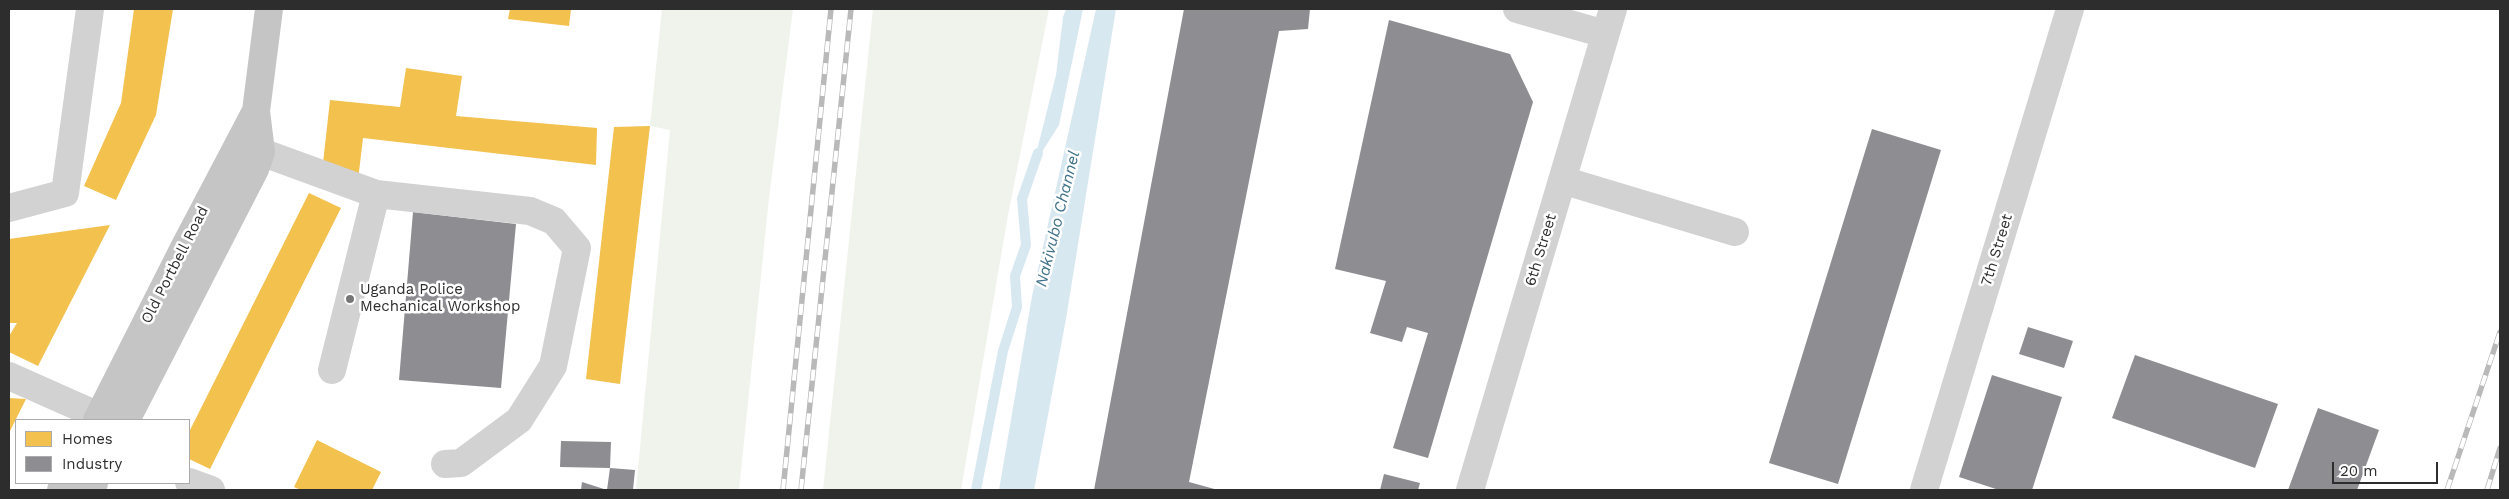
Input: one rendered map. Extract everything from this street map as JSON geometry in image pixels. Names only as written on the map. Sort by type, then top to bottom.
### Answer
[{"type":"main road","name":"Old Portbell Road","points":[[127,419],[261,152],[256,111],[269,9]]},
{"type":"main road","name":"Old Portbell Road","points":[[98,418],[256,111]]},
{"type":"street","points":[[9,208],[65,192],[90,9]]},
{"type":"street","points":[[1517,9],[1609,21]]},
{"type":"street","name":"7th Street","points":[[1928,489],[2070,9]]},
{"type":"street","name":"6th Street","points":[[1470,490],[1609,21]]},
{"type":"street","points":[[261,152],[376,194],[530,211],[554,221],[577,248],[553,366],[519,420],[461,463],[445,464]]},
{"type":"street","points":[[1562,180],[1735,232]]},
{"type":"street","points":[[332,370],[376,194]]},
{"type":"street","points":[[9,376],[98,418]]},
{"type":"street","points":[[190,482],[211,490]]},
{"type":"shaded area","points":[[662,9],[793,9],[769,198],[739,490],[636,490],[670,130],[650,126]]},
{"type":"shaded area","points":[[873,9],[1049,9],[1008,215],[961,490],[823,490]]},
{"type":"water","points":[[1066,9],[1083,9],[1059,125],[1033,166],[1056,75],[1063,17]]},
{"type":"water","name":"Nakivubo Channel","points":[[1096,9],[1116,9],[1066,319],[1034,490],[999,490],[1032,296]]},
{"type":"building: Homes","points":[[134,9],[173,9],[156,115],[116,200],[84,186],[121,103]]},
{"type":"building: Homes","points":[[510,9],[571,9],[569,26],[508,19]]},
{"type":"building: Homes","points":[[406,68],[462,76],[456,116],[597,128],[596,165],[363,138],[358,180],[323,163],[330,100],[400,107]]},
{"type":"building: Homes","points":[[650,126],[620,384],[586,379],[614,127]]},
{"type":"building: Homes","points":[[309,193],[341,208],[210,469],[190,459],[190,430]]},
{"type":"building: Homes","points":[[110,225],[38,366],[9,352],[9,336],[17,323],[9,323],[9,239]]},
{"type":"building: Homes","points":[[9,398],[26,399],[15,419],[9,433]]},
{"type":"building: Homes","points":[[317,440],[381,472],[372,490],[301,490],[294,487]]},
{"type":"building: Industry","points":[[1184,9],[1310,9],[1308,29],[1279,31],[1189,482],[1218,490],[1094,490]]},
{"type":"building: Industry","points":[[1389,20],[1510,54],[1533,102],[1428,458],[1393,448],[1428,333],[1407,327],[1402,342],[1370,333],[1386,281],[1335,269]]},
{"type":"building: Industry","points":[[1872,129],[1941,150],[1838,484],[1769,463]]},
{"type":"building: Industry","points":[[413,212],[516,224],[501,388],[399,380]]},
{"type":"building: Industry","points":[[2028,327],[2073,341],[2064,368],[2019,354]]},
{"type":"building: Industry","points":[[2135,355],[2278,404],[2255,468],[2112,418]]},
{"type":"building: Industry","points":[[1992,375],[2062,397],[2032,490],[1999,490],[1959,477]]},
{"type":"building: Industry","points":[[2318,408],[2379,430],[2357,490],[2288,490]]},
{"type":"building: Industry","points":[[561,441],[611,442],[610,468],[560,467]]},
{"type":"building: Industry","points":[[610,468],[635,470],[633,490],[607,490]]},
{"type":"building: Industry","points":[[1384,474],[1420,483],[1418,490],[1380,490]]},
{"type":"building: Industry","points":[[582,482],[607,490],[581,490]]},
{"type":"waterway","points":[[976,490],[1003,351],[1017,307],[1015,276],[1026,245],[1022,199],[1038,153]]},
{"type":"railway","points":[[783,490],[831,9]]},
{"type":"railway","points":[[801,490],[851,9]]},
{"type":"railway","points":[[2447,490],[2500,332]]},
{"type":"railway","points":[[2487,490],[2500,448]]},
{"type":"place","name":"Uganda Police Mechanical Workshop","points":[[350,299]]}]
